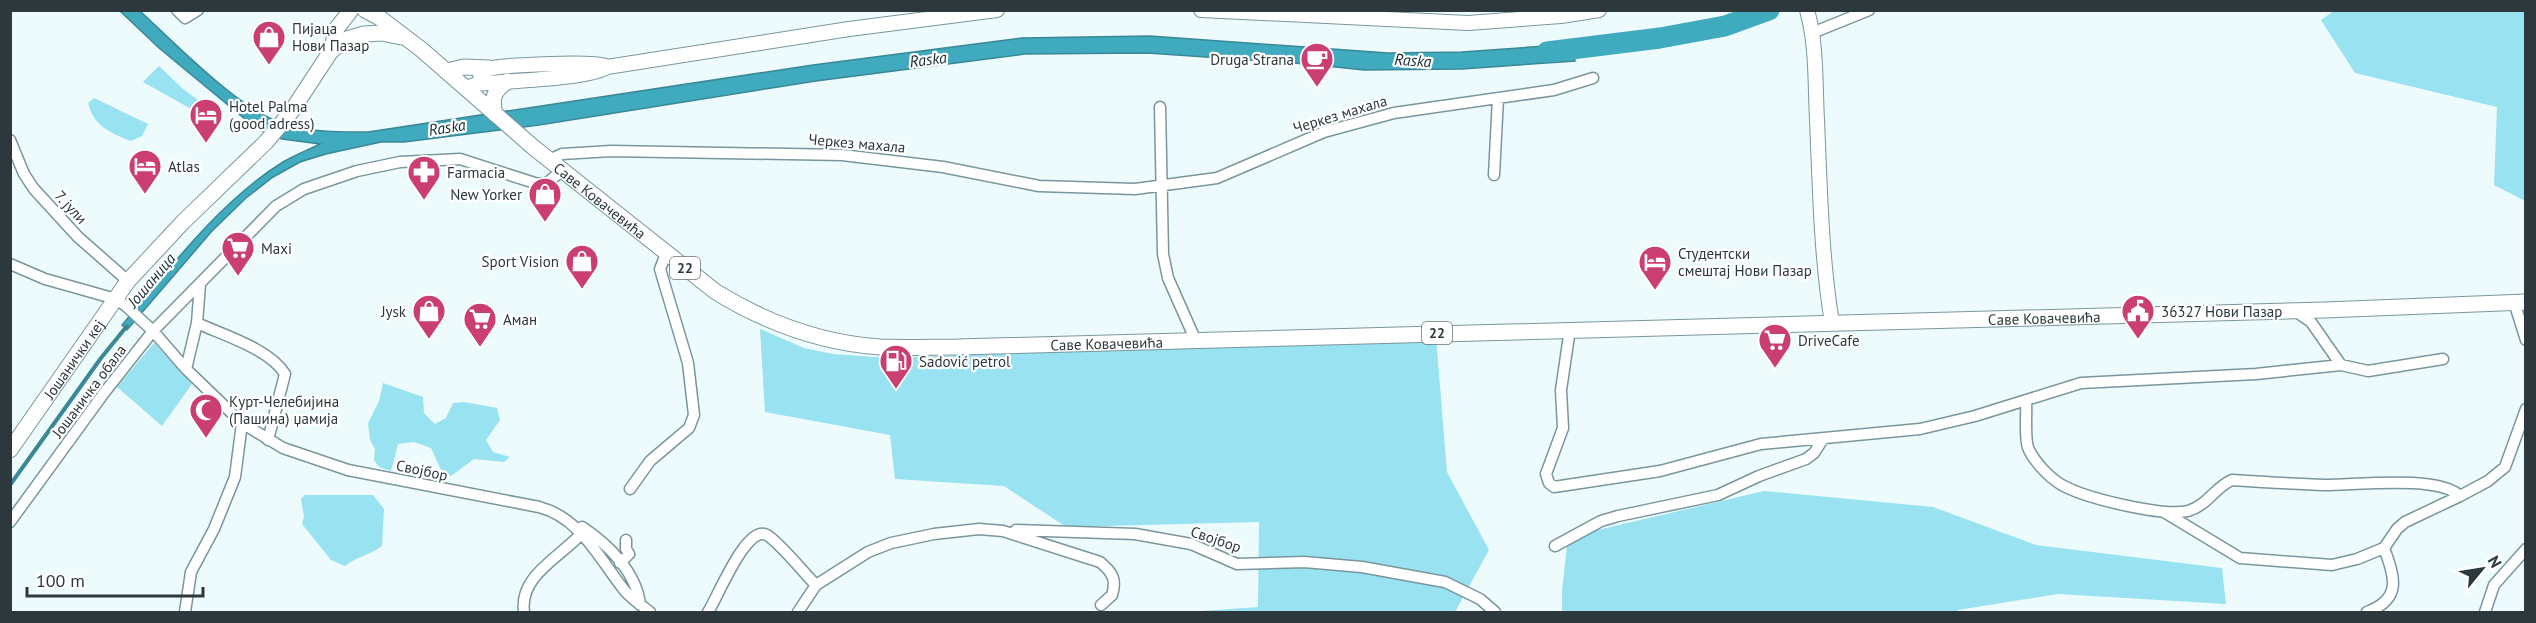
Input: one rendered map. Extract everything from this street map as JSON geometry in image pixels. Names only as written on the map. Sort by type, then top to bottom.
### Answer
[{"type":"main road","name":"22","points":[[331,51],[337,28],[351,10]]},
{"type":"main road","name":"22","points":[[365,10],[380,18],[447,71],[495,114]]},
{"type":"main road","name":"22","points":[[331,51],[347,39],[364,34],[382,33],[404,38]]},
{"type":"main road","name":"Јошанички кеј","points":[[10,450],[121,303],[128,281],[183,222],[266,142],[291,112],[331,51]]},
{"type":"main road","points":[[447,71],[464,67],[489,68]]},
{"type":"main road","points":[[495,114],[493,105],[502,86]]},
{"type":"main road","name":"Саве Ковачевића","points":[[495,114],[549,160],[716,292],[762,318],[821,337],[860,345],[915,347],[2520,302]]},
{"type":"street","points":[[181,14],[198,10]]},
{"type":"street","points":[[466,88],[477,84],[502,86],[601,71],[607,67],[904,21],[997,10]]},
{"type":"street","points":[[1201,10],[1308,13],[1468,23],[1561,16],[1599,10]]},
{"type":"street","points":[[1812,33],[1869,10]]},
{"type":"street","points":[[1807,13],[1812,33],[1823,269],[1832,323]]},
{"type":"street","points":[[466,88],[473,79],[489,68],[584,63],[607,67]]},
{"type":"street","name":"Черкез махала","points":[[549,160],[562,154],[611,151],[842,154],[943,167],[1039,186],[1135,189],[1217,178],[1324,132],[1394,112],[1554,90],[1593,78]]},
{"type":"street","points":[[1494,175],[1498,98]]},
{"type":"street","points":[[1160,107],[1163,254],[1168,278],[1195,339]]},
{"type":"street","name":"7. јули","points":[[10,140],[24,174],[34,189],[78,237],[128,281]]},
{"type":"street","points":[[186,369],[197,323],[200,284],[276,206],[304,189],[357,171],[400,162],[460,159],[538,184],[548,182],[563,170]]},
{"type":"street","points":[[630,489],[650,461],[689,428],[694,415],[688,363],[660,269],[666,254]]},
{"type":"street","points":[[10,264],[45,279],[121,303]]},
{"type":"street","name":"Јошаничка обала","points":[[10,522],[104,393],[153,331],[200,284]]},
{"type":"street","name":"Саве Ковачевића","points":[[2520,302],[2526,340]]},
{"type":"street","name":"Својбор","points":[[121,303],[153,331],[186,369],[242,423],[268,440],[283,448],[348,470],[539,507],[559,514],[587,530],[620,563],[636,583],[640,604]]},
{"type":"street","points":[[2292,310],[2311,322],[2341,365]]},
{"type":"street","points":[[197,323],[243,343],[279,363],[285,374],[268,440]]},
{"type":"street","points":[[1570,329],[1561,390],[1563,428],[1546,474],[1549,483],[1554,487],[1660,471],[1761,444],[1920,429],[2081,383],[2256,374],[2341,365],[2368,371],[2443,359]]},
{"type":"street","points":[[2026,400],[2028,449],[2046,473],[2066,488],[2109,501],[2163,512],[2186,512],[2202,506],[2232,480],[2324,485],[2416,483],[2453,490],[2460,496]]},
{"type":"street","points":[[2163,512],[2240,558],[2332,565],[2384,548],[2397,529],[2405,522],[2488,481],[2505,467],[2526,409]]},
{"type":"street","points":[[185,612],[191,572],[214,529],[235,477],[242,423]]},
{"type":"street","points":[[1555,546],[1601,521],[1718,495],[1759,476],[1806,459],[1814,453],[1823,439]]},
{"type":"street","name":"Својбор","points":[[570,522],[627,593],[650,612]]},
{"type":"street","name":"Својбор","points":[[798,612],[816,585],[868,552],[904,539],[979,529],[1012,534],[1100,562],[1111,571],[1114,578],[1112,595],[1106,603],[1101,605]]},
{"type":"street","name":"Својбор","points":[[1012,534],[1016,530],[1135,534],[1191,544],[1237,564],[1304,562],[1362,567],[1444,582],[1480,598],[1495,612]]},
{"type":"street","points":[[524,612],[524,596],[530,581],[581,534]]},
{"type":"street","points":[[708,612],[744,547],[753,537],[760,534],[775,542],[816,585]]},
{"type":"street","points":[[620,563],[629,554],[626,549],[626,540]]},
{"type":"street","points":[[2372,610],[2386,602],[2392,593],[2394,574],[2384,548]]},
{"type":"street","points":[[2485,612],[2494,585],[2526,549]]},
{"type":"shaded area","points":[[2335,10],[2525,11],[2525,201],[2494,185],[2497,107],[2355,73],[2321,20]]},
{"type":"shaded area","points":[[159,66],[183,89],[206,106],[200,114],[143,82]]},
{"type":"shaded area","points":[[94,98],[148,124],[142,136],[131,141],[104,128],[94,118],[88,103]]},
{"type":"shaded area","points":[[760,329],[804,348],[833,354],[888,358],[1436,337],[1447,472],[1489,550],[1455,612],[1187,612],[1258,607],[1259,522],[1066,527],[1004,486],[895,479],[890,435],[765,412]]},
{"type":"shaded area","points":[[154,343],[192,384],[162,426],[117,387]]},
{"type":"shaded area","points":[[383,383],[423,397],[424,413],[435,424],[446,418],[453,403],[464,402],[497,408],[500,420],[486,440],[493,452],[510,457],[504,462],[474,459],[451,476],[442,472],[431,448],[414,442],[398,444],[391,471],[379,467],[374,460],[375,449],[370,440],[368,423],[379,401]]},
{"type":"shaded area","points":[[1764,491],[1933,507],[2036,545],[2222,568],[2226,604],[2058,594],[1957,612],[1562,612],[1568,537]]},
{"type":"shaded area","points":[[305,495],[373,495],[384,509],[382,546],[345,566],[331,560],[302,524],[304,517],[301,499]]},
{"type":"water","points":[[120,11],[140,11],[212,78],[255,110],[275,121],[294,127],[340,132],[368,132],[813,65],[1022,38],[1150,36],[1388,53],[1462,52],[1574,44],[1575,61],[1462,69],[1364,70],[1147,53],[1025,54],[816,81],[539,125],[404,142],[381,142],[300,162],[273,177],[246,198],[212,231],[127,330],[122,325],[196,237],[217,216],[260,178],[283,162],[320,144],[282,139],[256,128],[159,48]]},
{"type":"waterway","name":"Raska","points":[[1547,52],[1660,38],[1725,26],[1769,10]]},
{"type":"waterway","name":"Јошаница","points":[[10,485],[101,358],[127,326]]},
{"type":"place","name":"Пијаца Нови Пазар","points":[[269,66]]},
{"type":"place","name":"Druga Strana","points":[[1317,88]]},
{"type":"place","name":"Hotel Palma (good adress)","points":[[206,144]]},
{"type":"place","name":"Atlas","points":[[145,195]]},
{"type":"place","name":"Farmacia","points":[[424,201]]},
{"type":"place","name":"New Yorker","points":[[545,223]]},
{"type":"place","name":"Maxi","points":[[238,277]]},
{"type":"place","name":"Sport Vision","points":[[582,290]]},
{"type":"place","name":"Студентски смештај Нови Пазар","points":[[1655,291]]},
{"type":"place","name":"Jysk","points":[[429,340]]},
{"type":"place","name":"36327 Нови Пазар","points":[[2138,340]]},
{"type":"place","name":"Аман","points":[[480,348]]},
{"type":"place","name":"DriveCafe","points":[[1775,369]]},
{"type":"place","name":"Sadović petrol","points":[[896,390]]},
{"type":"place","name":"Курт-Челебијина (Пашина) џамија","points":[[206,439]]}]
